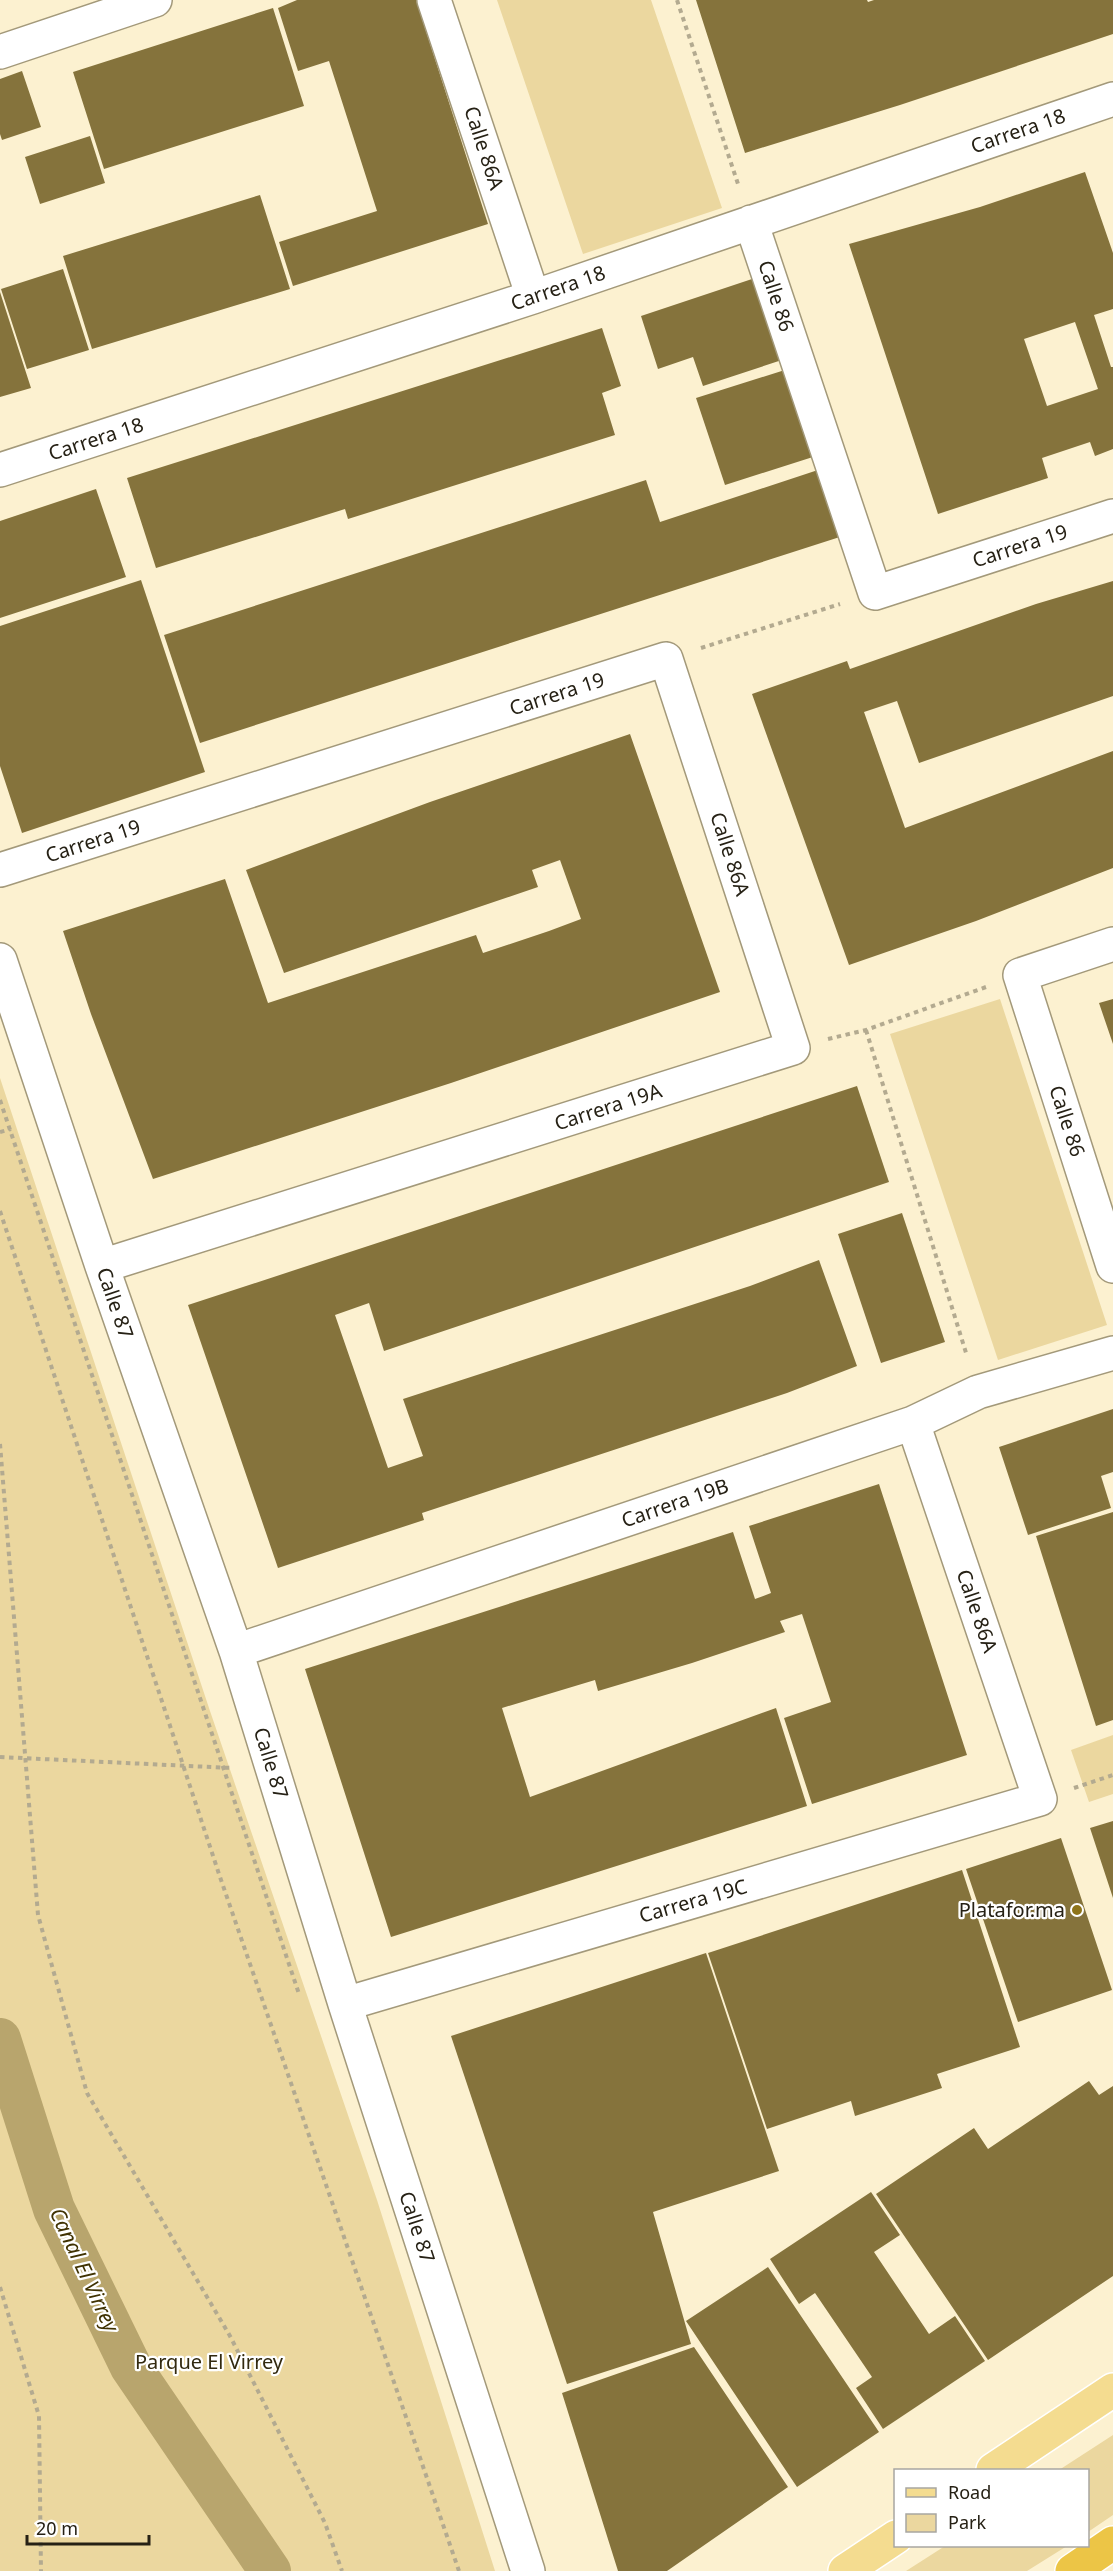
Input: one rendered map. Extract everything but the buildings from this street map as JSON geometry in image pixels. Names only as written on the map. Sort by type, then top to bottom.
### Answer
[{"type":"highway","points":[[1072,2571],[1113,2543]]},
{"type":"main road","points":[[994,2469],[1113,2390]]},
{"type":"main road","points":[[845,2571],[894,2538]]},
{"type":"street","points":[[0,52],[155,0]]},
{"type":"street","name":"Calle 86A","points":[[434,0],[533,297]]},
{"type":"street","name":"Carrera 18","points":[[0,470],[533,297],[1113,99]]},
{"type":"street","name":"Calle 86","points":[[751,222],[875,593]]},
{"type":"street","name":"Carrera 19","points":[[875,593],[1113,516]]},
{"type":"street","name":"Calle 86A","points":[[666,659],[793,1048]]},
{"type":"street","name":"Carrera 19","points":[[0,870],[666,659]]},
{"type":"street","points":[[1020,975],[1113,944]]},
{"type":"street","name":"Calle 87","points":[[0,960],[102,1266],[236,1651],[345,2004],[528,2571]]},
{"type":"street","name":"Calle 86","points":[[1020,975],[1113,1266]]},
{"type":"street","name":"Carrera 19A","points":[[102,1266],[793,1048]]},
{"type":"street","name":"Carrera 19B","points":[[236,1651],[913,1423],[978,1392],[1113,1353]]},
{"type":"street","name":"Calle 86A","points":[[913,1423],[1040,1799]]},
{"type":"street","name":"Carrera 19C","points":[[345,2004],[1040,1799]]},
{"type":"path","points":[[677,0],[751,222]]},
{"type":"path","points":[[666,659],[875,593]]},
{"type":"path","points":[[793,1048],[866,1029],[1020,975]]},
{"type":"path","points":[[866,1029],[978,1392]]},
{"type":"path","points":[[0,1100],[301,2000]]},
{"type":"path","points":[[0,1211],[183,1766],[459,2571]]},
{"type":"path","points":[[0,1444],[38,1915],[87,2093],[230,2336],[325,2523],[342,2571]]},
{"type":"path","points":[[0,1757],[223,1768],[272,1767]]},
{"type":"path","points":[[0,2287],[39,2416],[41,2571]]},
{"type":"green space","points":[[497,0],[651,0],[722,208],[583,254]]},
{"type":"green space","points":[[1000,999],[1107,1325],[998,1360],[890,1034]]},
{"type":"green space","name":"Parque El Virrey","points":[[0,1078],[210,1711],[377,2200],[495,2571],[0,2571]]},
{"type":"green space","points":[[1113,1735],[1113,1794],[1089,1802],[1071,1750]]},
{"type":"green space","points":[[1113,2435],[1113,2515],[1089,2531],[1089,2469],[1061,2469]]},
{"type":"green space","points":[[943,2547],[1065,2547],[1027,2571],[906,2571]]},
{"type":"waterway","name":"Canal El Virrey","points":[[0,2039],[54,2209],[131,2367],[270,2571]]},
{"type":"place","name":"Platafor.ma","points":[[1077,1910]]}]
